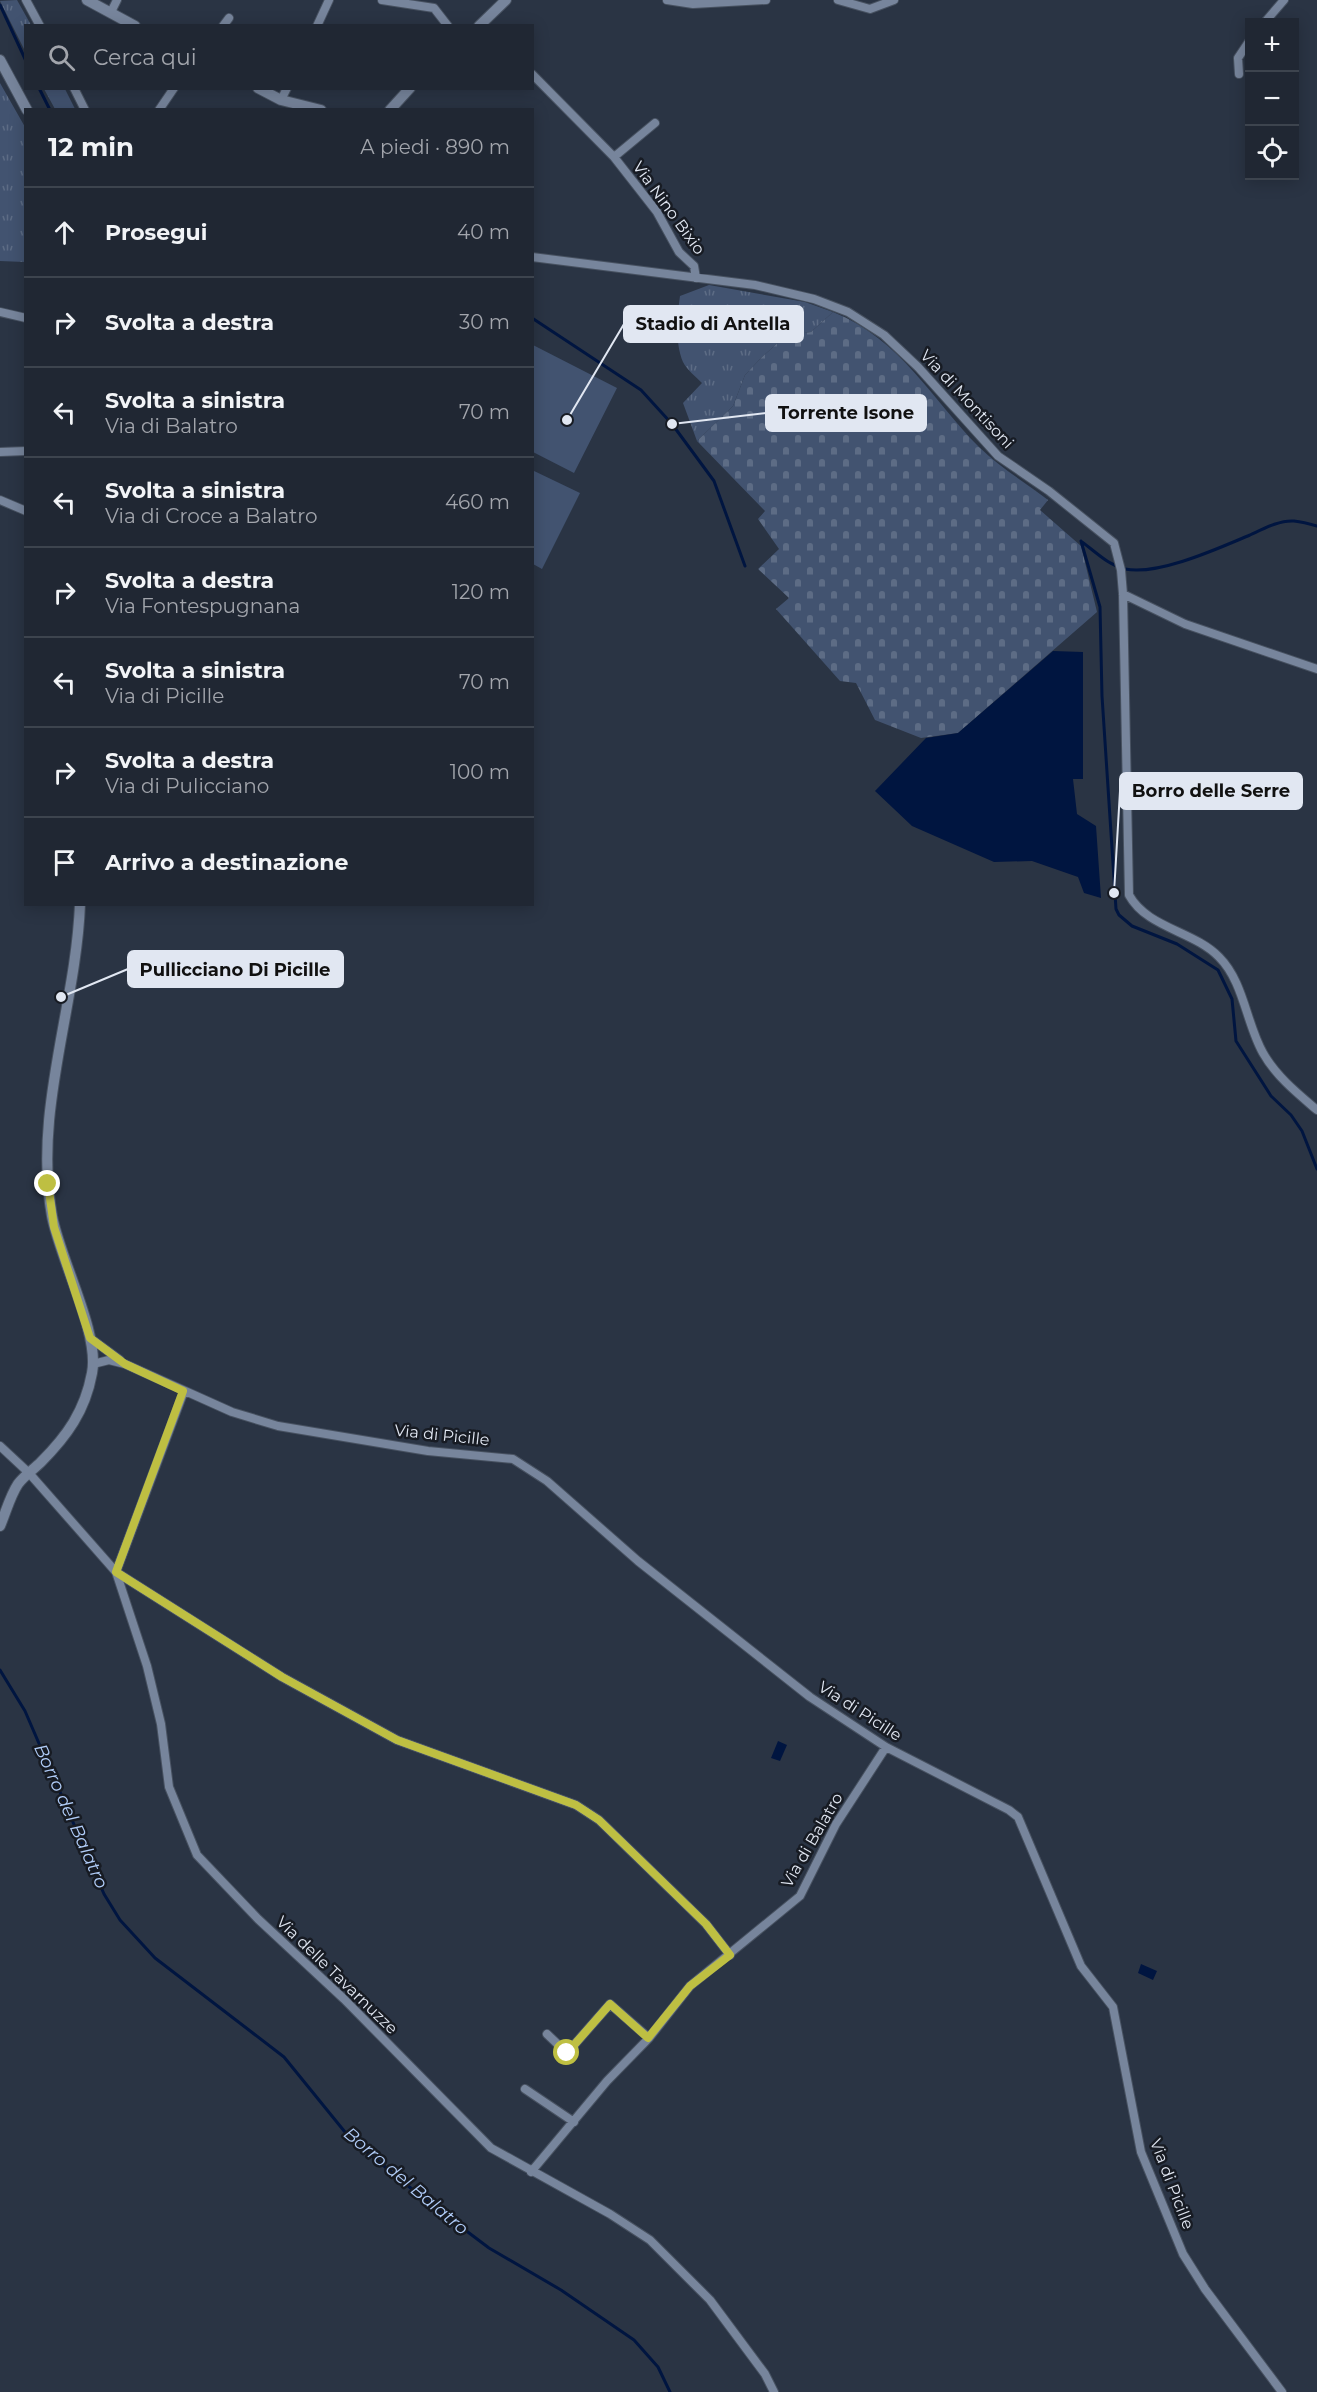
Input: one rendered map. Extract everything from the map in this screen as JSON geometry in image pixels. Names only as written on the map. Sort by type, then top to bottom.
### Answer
[{"type":"street","points":[[26,0],[39,24]]},
{"type":"street","points":[[87,0],[132,24]]},
{"type":"street","points":[[111,12],[117,0]]},
{"type":"street","points":[[318,24],[329,0]]},
{"type":"street","points":[[382,0],[434,8],[446,24]]},
{"type":"street","points":[[482,24],[506,0]]},
{"type":"street","points":[[667,0],[693,4],[766,0]]},
{"type":"street","points":[[838,0],[870,9],[894,0]]},
{"type":"street","points":[[1268,18],[1284,0]]},
{"type":"street","points":[[224,24],[229,18]]},
{"type":"street","points":[[1239,74],[1238,58],[1245,48]]},
{"type":"street","points":[[0,60],[26,108]]},
{"type":"street","name":"Via Nino Bixio","points":[[534,76],[614,157],[657,212],[679,252],[694,266],[696,278]]},
{"type":"street","points":[[75,90],[84,108]]},
{"type":"street","points":[[160,108],[173,90]]},
{"type":"street","points":[[260,90],[279,105],[304,108]]},
{"type":"street","points":[[279,105],[285,90]]},
{"type":"street","points":[[392,108],[408,90]]},
{"type":"street","name":"Via Nino Bixio","points":[[614,157],[656,123]]},
{"type":"street","name":"Via di Montisoni","points":[[534,257],[755,285],[814,298],[848,312],[884,335],[918,367],[998,456],[1049,491],[1114,543],[1123,594],[1129,895],[1143,912],[1213,951],[1227,966],[1262,1052],[1276,1071],[1317,1110]]},
{"type":"street","points":[[0,312],[24,318]]},
{"type":"street","points":[[0,452],[24,452]]},
{"type":"street","points":[[0,500],[24,511]]},
{"type":"street","points":[[1123,594],[1185,624],[1317,669]]},
{"type":"street","points":[[0,1526],[18,1484],[76,1421],[83,1407],[93,1364],[90,1338],[54,1227],[48,1184],[53,1085],[77,951],[80,906]]},
{"type":"street","name":"Via di Picille","points":[[90,1338],[125,1364]]},
{"type":"street","name":"Via di Picille","points":[[93,1364],[109,1360],[125,1364],[232,1412],[278,1426],[429,1451],[513,1459],[547,1481],[638,1561],[810,1697],[886,1747],[1009,1810],[1023,1825],[1081,1966],[1113,2007],[1141,2152],[1183,2254],[1204,2289],[1282,2392]]},
{"type":"street","points":[[183,1391],[116,1572],[282,1677],[397,1740],[581,1809],[599,1820],[706,1924],[730,1955]]},
{"type":"street","name":"Via delle Tavarnuzze","points":[[0,1446],[29,1473],[116,1572],[155,1701],[169,1787],[197,1855],[258,1919],[344,1999],[491,2148],[610,2214],[650,2240],[710,2300],[765,2374],[774,2392]]},
{"type":"street","name":"Via di Balatro","points":[[531,2172],[607,2081],[648,2038],[690,1986],[800,1896],[836,1824],[886,1747]]},
{"type":"street","points":[[547,2034],[567,2053],[610,2004],[648,2038]]},
{"type":"street","points":[[525,2089],[574,2122]]},
{"type":"green space","points":[[17,0],[30,24],[24,24],[24,49],[0,1]]},
{"type":"green space","points":[[0,83],[24,125],[24,262],[0,261]]},
{"type":"green space","points":[[45,90],[66,90],[74,108],[54,108]]},
{"type":"green space","points":[[709,285],[805,302],[833,312],[811,332],[782,339],[761,358],[745,375],[733,406],[697,441],[683,403],[702,383],[687,368],[680,355],[677,330],[678,312],[680,296]]},
{"type":"green space","points":[[833,312],[857,324],[897,354],[979,447],[1048,500],[1040,510],[1081,546],[1097,612],[958,733],[921,738],[875,720],[856,683],[840,681],[776,609],[789,598],[758,569],[779,549],[758,519],[765,511],[697,441],[733,406],[745,375],[761,358],[782,339],[811,332]]},
{"type":"green space","points":[[534,346],[617,388],[574,473],[534,453]]},
{"type":"green space","points":[[534,471],[580,493],[542,569],[534,565]]},
{"type":"water","points":[[1053,651],[1083,652],[1083,779],[1073,779],[1077,814],[1096,826],[1101,898],[1084,893],[1078,877],[1032,861],[994,862],[912,826],[875,791],[926,738],[958,733]]},
{"type":"water","points":[[778,1741],[787,1745],[780,1761],[771,1758]]},
{"type":"water","points":[[1141,1964],[1157,1971],[1153,1980],[1138,1973]]},
{"type":"waterway","points":[[0,5],[24,57]]},
{"type":"waterway","points":[[40,90],[49,108]]},
{"type":"waterway","points":[[534,319],[641,390],[672,424],[714,481],[745,566]]},
{"type":"waterway","points":[[1082,542],[1113,564],[1125,569],[1139,570],[1171,565],[1283,522],[1294,521],[1317,526]]},
{"type":"waterway","points":[[1081,541],[1100,607],[1102,696],[1116,909],[1119,915],[1132,926],[1177,944],[1218,970],[1232,999],[1236,1041],[1271,1096],[1291,1115],[1302,1131],[1317,1169]]},
{"type":"waterway","name":"Borro del Balatro","points":[[0,1670],[25,1711],[104,1894],[120,1920],[155,1958],[284,2057],[349,2137],[424,2199],[489,2248],[561,2290],[634,2340],[658,2367],[670,2392]]},
{"type":"place","name":"Stadio di Antella","points":[[567,420]]},
{"type":"place","name":"Torrente Isone","points":[[672,424]]},
{"type":"place","name":"Borro delle Serre","points":[[1114,893]]},
{"type":"place","name":"Pullicciano Di Picille","points":[[61,997]]},
{"type":"route","points":[[48,1184],[54,1227],[90,1338],[125,1364],[183,1391],[116,1572],[282,1677],[397,1740],[576,1805],[599,1820],[633,1856],[706,1924],[730,1955],[690,1986],[648,2038],[610,2004],[567,2053]]}]
